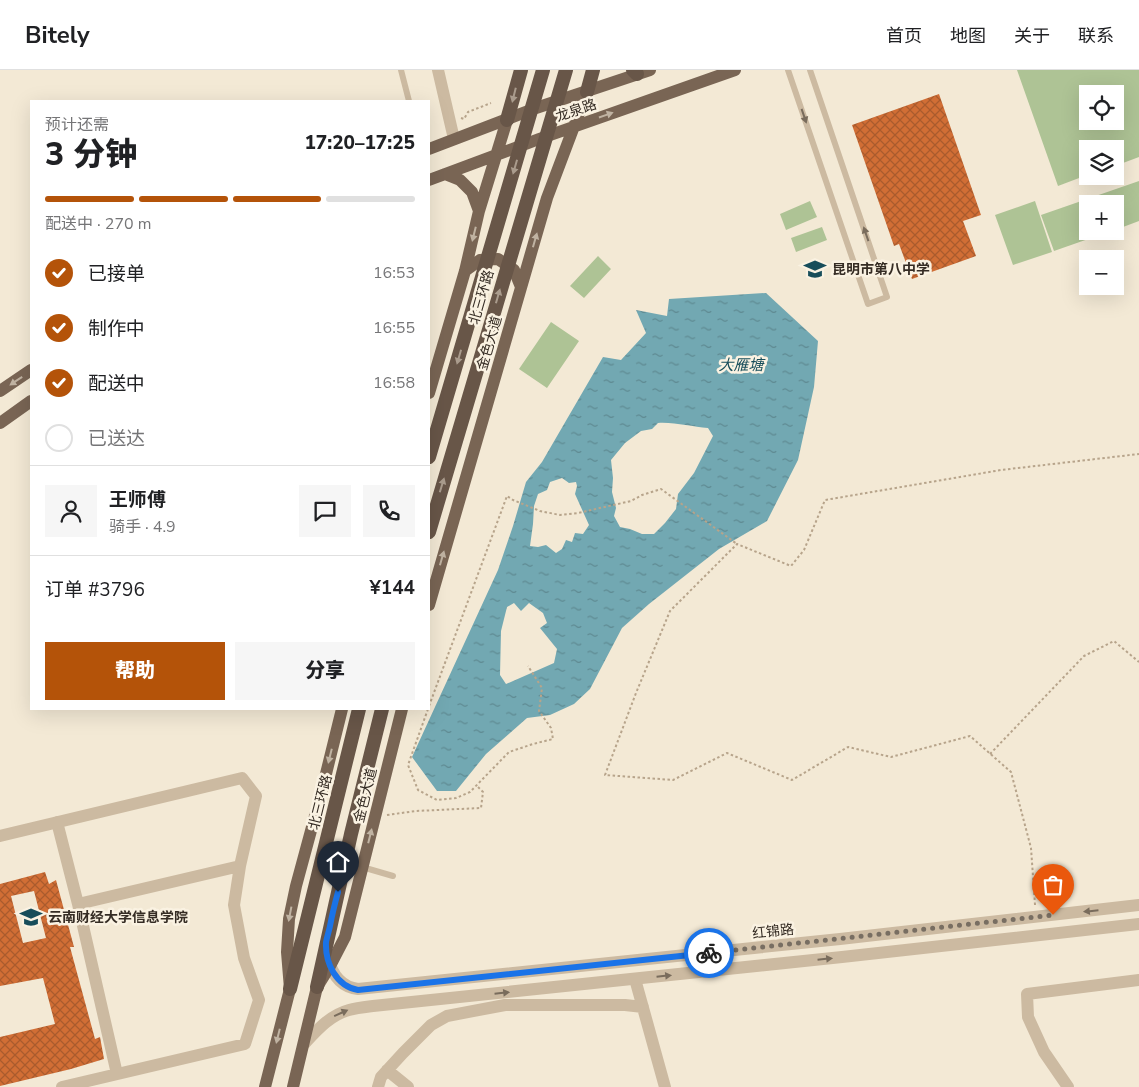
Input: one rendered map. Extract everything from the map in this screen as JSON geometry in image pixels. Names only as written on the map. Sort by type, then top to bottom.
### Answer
[{"type":"highway","points":[[508,120],[521,70]]},
{"type":"highway","name":"北三环路","points":[[430,454],[543,70]]},
{"type":"highway","name":"北三环路","points":[[430,529],[566,70]]},
{"type":"highway","points":[[587,92],[594,70]]},
{"type":"highway","name":"北三环路","points":[[290,989],[359,710]]},
{"type":"highway","points":[[316,987],[382,710]]},
{"type":"main road","name":"龙泉路","points":[[430,180],[496,154],[735,70]]},
{"type":"main road","name":"龙泉路","points":[[430,149],[536,108],[587,92],[639,71]]},
{"type":"main road","name":"金色大道","points":[[430,602],[547,198],[587,92]]},
{"type":"main road","points":[[430,390],[465,271],[496,154],[508,120]]},
{"type":"main road","points":[[444,174],[460,180],[472,192],[480,210]]},
{"type":"main road","points":[[465,271],[480,260],[498,259],[514,270],[521,287]]},
{"type":"main road","points":[[0,391],[30,371]]},
{"type":"main road","points":[[0,423],[30,402]]},
{"type":"main road","points":[[265,1087],[290,989],[287,952],[289,919],[342,710]]},
{"type":"main road","name":"金色大道","points":[[293,1087],[316,987],[330,966],[345,937],[402,710]]},
{"type":"street","points":[[438,70],[454,139]]},
{"type":"street","points":[[0,836],[242,778],[256,796],[240,866],[234,905],[244,958],[259,1000],[245,1044],[62,1087]]},
{"type":"street","points":[[57,822],[117,1074]]},
{"type":"street","points":[[78,904],[240,866]]},
{"type":"street","name":"红锦路","points":[[330,966],[339,980],[358,990],[1139,906]]},
{"type":"street","points":[[304,1044],[320,1027],[336,1015],[349,1010],[373,1006],[1139,924]]},
{"type":"street","points":[[326,942],[330,966]]},
{"type":"street","points":[[635,979],[665,1087]]},
{"type":"street","points":[[1068,1087],[1044,1052],[1028,1017],[1028,994],[1139,980]]},
{"type":"street","points":[[378,1087],[381,1077],[402,1053],[431,1025],[447,1016],[505,1005],[625,1005],[643,1007]]},
{"type":"street","points":[[387,1070],[408,1087]]},
{"type":"lane","points":[[401,70],[409,100]]},
{"type":"lane","points":[[788,70],[868,304],[887,297],[810,70]]},
{"type":"lane","points":[[362,867],[393,876]]},
{"type":"path","points":[[464,119],[468,112],[491,103]]},
{"type":"path","points":[[430,702],[507,496],[540,511],[560,515],[578,513],[631,501],[661,489],[738,544],[791,566],[804,550],[825,500],[1001,470],[1139,454]]},
{"type":"path","points":[[738,544],[670,611],[636,692],[605,775],[673,780],[727,753],[792,780],[848,747],[891,757],[970,736],[1011,772],[1031,848],[1036,917]]},
{"type":"path","points":[[990,754],[1084,656],[1114,641],[1139,662]]},
{"type":"path","points":[[427,710],[408,765],[418,790],[437,800],[456,798],[470,792],[509,752],[553,739],[551,728],[538,711],[542,688],[528,666]]},
{"type":"path","points":[[384,816],[416,811],[481,808],[483,792],[476,785]]},
{"type":"green space","points":[[1017,70],[1139,70],[1139,157],[1124,163],[1124,140],[1079,140],[1079,178],[1058,186]]},
{"type":"green space","points":[[1139,181],[1139,221],[1124,227],[1124,195],[1099,195]]},
{"type":"green space","points":[[810,201],[817,217],[786,230],[780,214]]},
{"type":"green space","points":[[1035,201],[1052,252],[1013,265],[995,215]]},
{"type":"green space","points":[[1079,202],[1079,240],[1085,240],[1054,251],[1041,215]]},
{"type":"green space","points":[[822,227],[827,240],[796,252],[791,238]]},
{"type":"green space","points":[[598,256],[611,269],[584,298],[570,286]]},
{"type":"green space","points":[[551,322],[579,341],[547,388],[519,369]]},
{"type":"water","name":"大雁塘","points":[[766,293],[818,341],[814,387],[798,460],[767,521],[719,549],[649,604],[622,628],[590,689],[574,704],[550,715],[527,718],[486,754],[456,791],[437,791],[412,757],[498,570],[526,482],[542,462],[603,357],[621,360],[646,333],[636,310],[667,316],[669,299]],"holes":[[[658,423],[708,428],[713,436],[694,473],[678,494],[676,509],[654,534],[642,534],[620,527],[614,516],[616,508],[612,492],[611,460],[625,443],[641,431],[652,429]],[[562,478],[569,483],[576,482],[575,494],[589,525],[583,534],[575,533],[572,542],[566,540],[562,549],[556,553],[546,545],[530,546],[534,506],[538,494],[547,490],[550,482]],[[514,603],[521,611],[529,603],[543,613],[547,623],[540,628],[557,649],[554,663],[506,684],[500,675],[501,631],[507,607]]]},
{"type":"building","points":[[939,94],[981,215],[963,221],[976,256],[912,279],[899,244],[894,246],[852,125]]},
{"type":"building","points":[[45,872],[49,884],[56,880],[74,947],[70,947],[95,1039],[100,1037],[104,1059],[0,1086],[0,1037],[55,1024],[43,978],[0,986],[0,884]],"holes":[[[34,891],[46,938],[23,943],[11,896]]]},
{"type":"way so far","points":[[709,953],[1053,915]]},
{"type":"place","name":"昆明市第八中学","points":[[815,269]]},
{"type":"place","name":"云南财经大学信息学院","points":[[31,917]]},
{"type":"route","points":[[338,892],[326,942],[330,966],[339,980],[345,985],[358,990],[709,953]]}]
